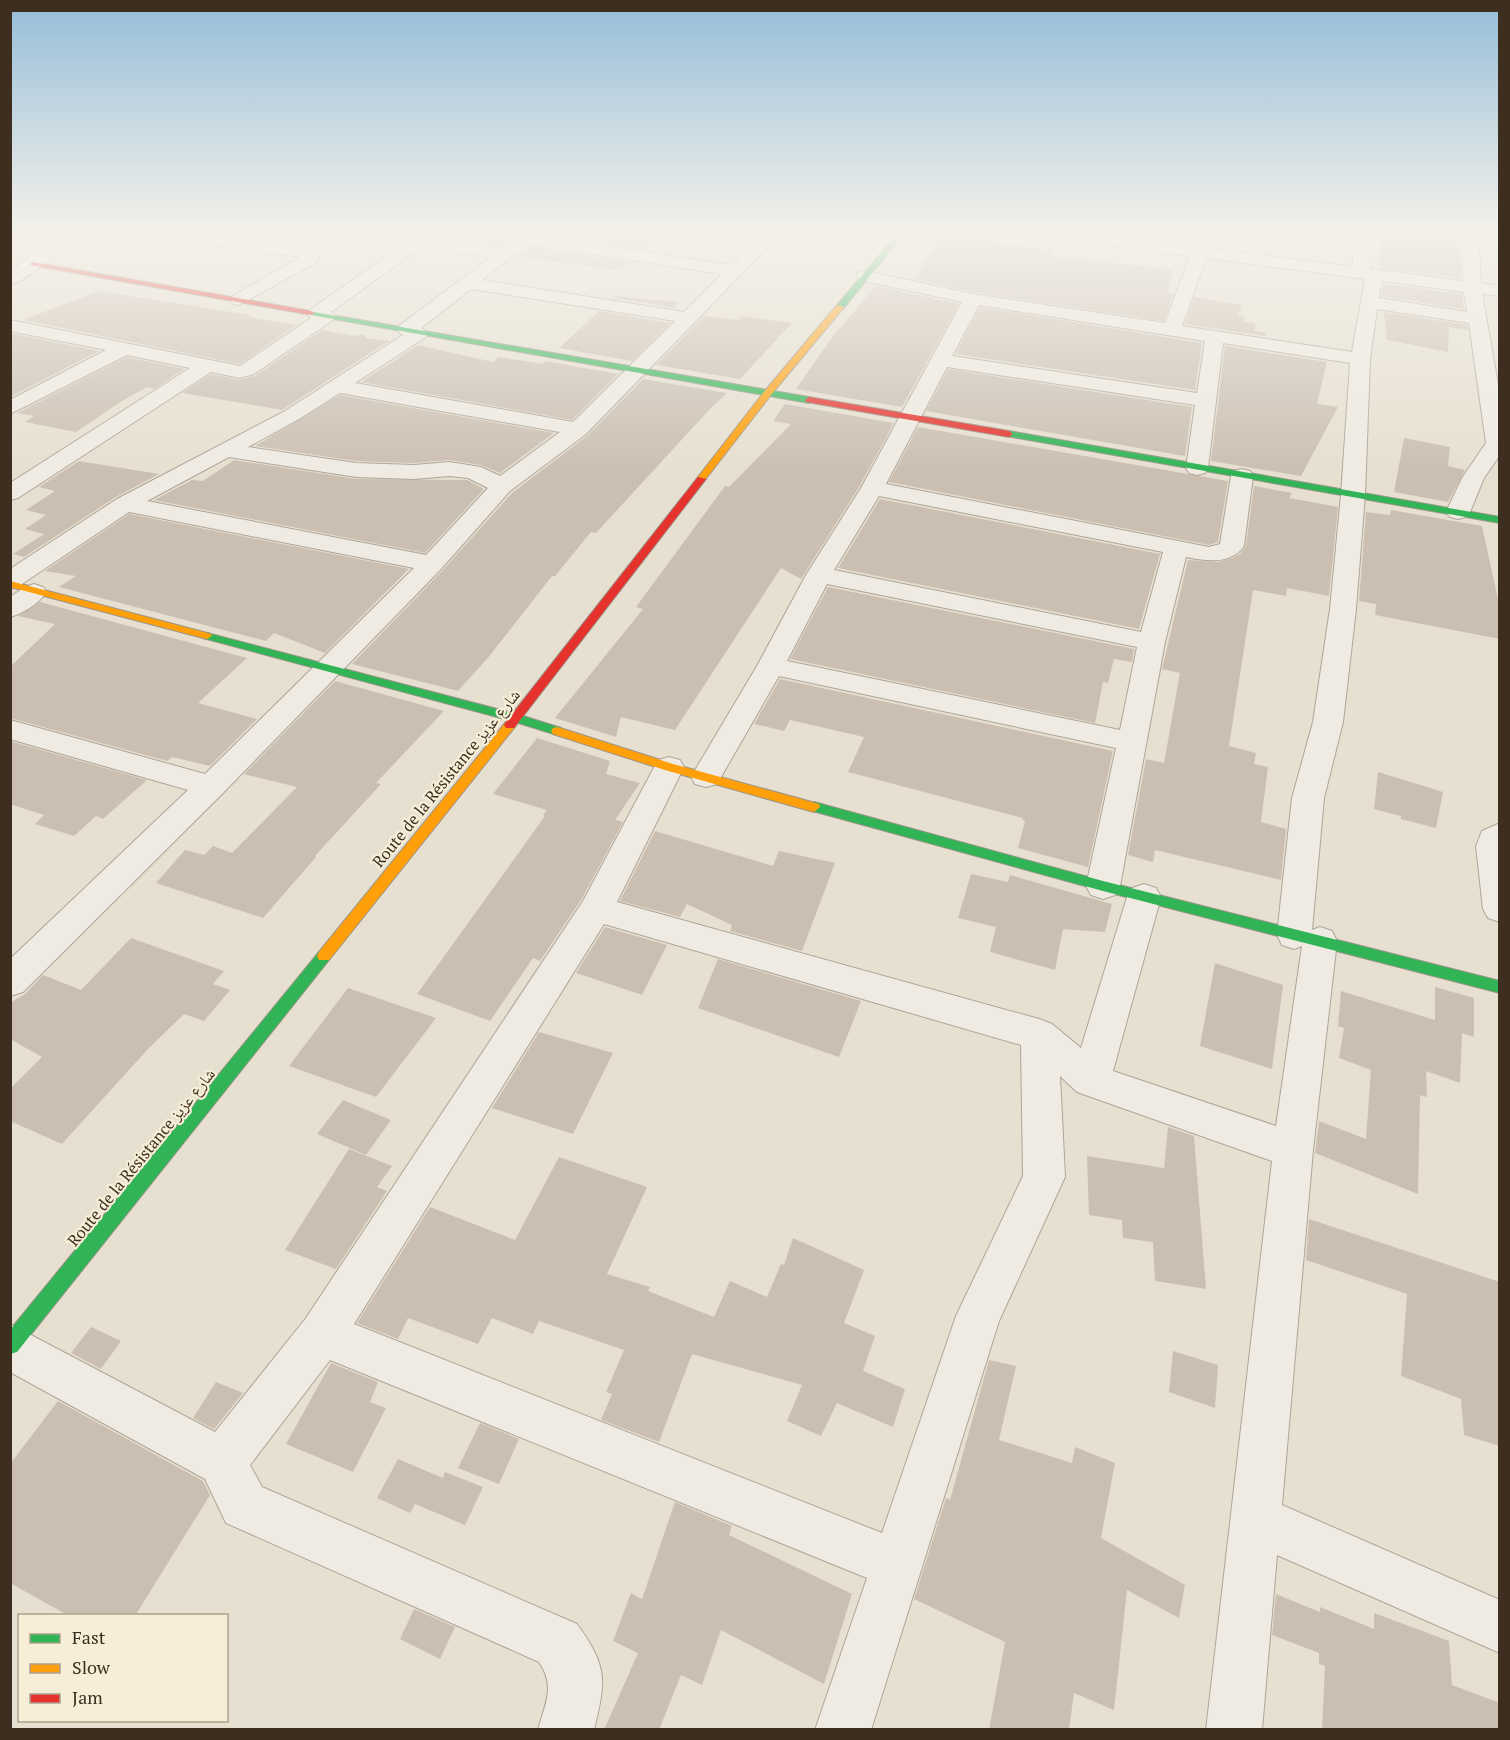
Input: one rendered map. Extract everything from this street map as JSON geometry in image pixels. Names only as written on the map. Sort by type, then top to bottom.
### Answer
[{"type":"street","points":[[301,311],[1500,520]]},
{"type":"street","points":[[10,325],[208,365],[232,372],[247,370],[326,311]]},
{"type":"street","points":[[10,609],[18,586],[125,504],[292,415],[413,331],[436,311]]},
{"type":"street","points":[[646,311],[689,318]]},
{"type":"street","points":[[10,982],[26,947],[211,786],[432,564],[502,486],[578,429],[696,311]]},
{"type":"street","name":"Route de la Résistance شارع عزيز","points":[[10,1346],[516,718],[767,394],[836,311]]},
{"type":"street","points":[[706,777],[771,666],[819,575],[912,418],[967,311]]},
{"type":"street","points":[[1054,311],[1360,359]]},
{"type":"street","points":[[1172,329],[1178,311]]},
{"type":"street","points":[[1234,1730],[1293,1150],[1307,938],[1308,798],[1328,722],[1342,621],[1353,495],[1360,359],[1368,311]]},
{"type":"street","points":[[1409,311],[1485,329]]},
{"type":"street","points":[[1458,512],[1473,478],[1498,444],[1494,393],[1485,329],[1479,311]]},
{"type":"street","points":[[1197,468],[1215,336]]},
{"type":"street","points":[[15,402],[125,348]]},
{"type":"street","points":[[941,360],[1206,401]]},
{"type":"street","points":[[10,493],[208,365]]},
{"type":"street","points":[[336,386],[578,429]]},
{"type":"street","points":[[225,450],[356,470],[414,472],[448,469],[473,472],[502,486]]},
{"type":"street","points":[[872,488],[1209,554],[1232,546],[1242,476]]},
{"type":"street","points":[[125,504],[432,564]]},
{"type":"street","points":[[1102,886],[1152,642],[1176,548]]},
{"type":"street","points":[[819,575],[1152,642]]},
{"type":"street","points":[[18,586],[516,718],[669,767],[1102,886],[1500,987]]},
{"type":"street","points":[[771,666],[1132,742]]},
{"type":"street","points":[[10,729],[211,786]]},
{"type":"street","points":[[222,1462],[322,1334],[596,909],[669,767]]},
{"type":"street","points":[[1500,834],[1493,839],[1492,846],[1500,909]]},
{"type":"street","points":[[1091,1080],[1144,897]]},
{"type":"street","points":[[596,909],[1039,1035],[1091,1080],[1293,1150]]},
{"type":"street","points":[[843,1730],[895,1564],[978,1316],[1044,1177],[1039,1035]]},
{"type":"street","points":[[322,1334],[895,1564]]},
{"type":"street","points":[[10,1346],[222,1462],[244,1505],[558,1643],[574,1666],[576,1689],[566,1730]]},
{"type":"street","points":[[1255,1519],[1500,1627]]},
{"type":"building","points":[[46,311],[226,311],[296,325],[240,364],[23,320]]},
{"type":"building","points":[[599,311],[670,323],[632,361],[559,348]]},
{"type":"building","points":[[854,311],[955,311],[902,407],[796,389]]},
{"type":"building","points":[[978,311],[1006,311],[1202,343],[1195,390],[955,354]]},
{"type":"building","points":[[1099,311],[1167,311],[1164,321]]},
{"type":"building","points":[[1189,311],[1240,311],[1238,316],[1244,317],[1243,322],[1256,323],[1254,331],[1267,333],[1265,336],[1185,324]]},
{"type":"building","points":[[1384,312],[1467,325],[1468,330],[1449,327],[1448,352],[1387,340]]},
{"type":"building","points":[[704,316],[739,320],[741,316],[792,323],[740,379],[656,365]]},
{"type":"building","points":[[322,330],[354,336],[364,334],[366,338],[389,341],[282,410],[182,393],[211,374],[240,380],[255,376]]},
{"type":"building","points":[[10,333],[99,351],[10,397]]},
{"type":"building","points":[[418,345],[493,362],[498,357],[543,364],[545,361],[618,374],[572,420],[361,382]]},
{"type":"building","points":[[1225,346],[1327,362],[1317,404],[1338,407],[1301,476],[1211,461]]},
{"type":"building","points":[[127,357],[184,369],[154,389],[147,387],[122,401],[76,432],[25,422],[34,416],[17,413]]},
{"type":"building","points":[[948,369],[1192,407],[1185,456],[926,411]]},
{"type":"building","points":[[643,379],[727,393],[596,533],[591,532],[458,691],[352,664],[443,570],[512,493],[587,436]]},
{"type":"building","points":[[340,395],[554,433],[500,473],[481,465],[449,460],[414,463],[356,461],[255,446]]},
{"type":"building","points":[[785,404],[894,423],[859,487],[801,579],[781,568],[675,730],[621,717],[616,737],[555,718],[643,609],[636,607],[725,486],[729,487],[791,424],[773,421]]},
{"type":"building","points":[[918,427],[1228,481],[1218,542],[1209,545],[889,482]]},
{"type":"building","points":[[1404,438],[1450,447],[1448,466],[1465,470],[1448,502],[1394,492]]},
{"type":"building","points":[[234,460],[356,479],[467,480],[484,489],[425,553],[154,500],[192,480],[203,481]]},
{"type":"building","points":[[79,461],[159,474],[116,497],[24,557],[13,554],[44,534],[25,529],[46,515],[26,510],[55,491],[39,487]]},
{"type":"building","points":[[1254,486],[1292,493],[1289,498],[1338,507],[1329,596],[1287,588],[1286,596],[1253,590],[1229,746],[1256,753],[1254,764],[1268,767],[1261,822],[1286,829],[1281,880],[1155,850],[1153,862],[1128,855],[1146,759],[1164,763],[1180,673],[1162,669],[1188,560],[1218,562],[1240,554],[1246,546]]},
{"type":"building","points":[[880,499],[1160,554],[1139,629],[838,568]]},
{"type":"building","points":[[1391,510],[1482,526],[1500,608],[1500,639],[1375,615],[1376,604],[1359,601],[1366,512],[1390,515]]},
{"type":"building","points":[[129,514],[409,569],[325,653],[274,633],[266,641],[59,587],[76,576],[45,571]]},
{"type":"building","points":[[828,587],[1134,649],[1132,662],[1114,659],[1108,683],[1103,682],[1095,723],[790,659]]},
{"type":"building","points":[[40,602],[247,658],[198,703],[257,719],[210,766],[172,757],[167,761],[10,718],[10,667],[55,624],[18,616]]},
{"type":"building","points":[[780,679],[1113,751],[1088,867],[1018,848],[1025,821],[1022,820],[1023,818],[848,772],[864,737],[790,720],[784,731],[754,724]]},
{"type":"building","points":[[335,681],[444,711],[376,783],[381,784],[315,856],[263,918],[156,883],[185,850],[204,855],[213,846],[232,853],[297,787],[244,774]]},
{"type":"building","points":[[537,738],[610,761],[606,774],[640,783],[615,820],[623,822],[581,900],[540,961],[533,958],[490,1021],[417,994],[545,816],[543,815],[547,810],[493,794]]},
{"type":"building","points":[[10,741],[147,780],[103,819],[96,816],[74,836],[35,824],[44,815],[10,804]]},
{"type":"building","points":[[1378,772],[1443,792],[1436,828],[1374,809]]},
{"type":"building","points":[[655,831],[773,866],[779,851],[835,863],[802,951],[730,931],[732,925],[687,904],[680,917],[620,901]]},
{"type":"building","points":[[971,874],[1008,882],[1010,875],[1112,904],[1105,932],[1063,929],[1055,970],[990,952],[996,927],[958,918]]},
{"type":"building","points":[[605,927],[667,945],[642,995],[576,973]]},
{"type":"building","points":[[131,938],[224,971],[213,984],[230,990],[204,1021],[184,1014],[147,1050],[62,1144],[10,1121],[10,1089],[42,1057],[10,1039],[10,1003],[25,994],[43,975],[81,990]]},
{"type":"building","points":[[718,959],[861,1001],[839,1057],[698,1008]]},
{"type":"building","points":[[1215,963],[1283,985],[1272,1069],[1200,1046]]},
{"type":"building","points":[[1435,987],[1474,998],[1474,1037],[1462,1033],[1460,1083],[1426,1071],[1427,1097],[1420,1095],[1418,1194],[1315,1153],[1319,1121],[1366,1139],[1371,1070],[1339,1058],[1344,1028],[1338,1026],[1341,991],[1435,1020]]},
{"type":"building","points":[[348,988],[436,1018],[376,1097],[289,1066]]},
{"type":"building","points":[[539,1032],[613,1053],[573,1134],[492,1108]]},
{"type":"building","points":[[343,1100],[391,1120],[366,1155],[317,1134]]},
{"type":"building","points":[[1168,1127],[1194,1136],[1206,1289],[1155,1281],[1153,1242],[1123,1238],[1122,1220],[1089,1215],[1087,1156],[1164,1168]]},
{"type":"building","points":[[349,1149],[392,1166],[377,1187],[387,1191],[336,1269],[285,1250]]},
{"type":"building","points":[[559,1157],[647,1187],[607,1274],[650,1287],[648,1291],[714,1317],[730,1281],[767,1297],[781,1264],[784,1265],[793,1238],[864,1270],[844,1323],[875,1336],[863,1371],[905,1389],[893,1427],[837,1403],[821,1436],[787,1421],[802,1385],[692,1354],[659,1442],[601,1420],[612,1394],[606,1392],[624,1350],[539,1321],[533,1334],[492,1318],[478,1344],[408,1318],[398,1339],[357,1323],[430,1207],[515,1240]]},
{"type":"building","points":[[1309,1219],[1500,1282],[1500,1446],[1464,1435],[1461,1399],[1401,1376],[1407,1294],[1306,1260]]},
{"type":"building","points":[[91,1327],[121,1341],[101,1369],[71,1353]]},
{"type":"building","points":[[1173,1351],[1218,1365],[1215,1408],[1169,1392]]},
{"type":"building","points":[[989,1360],[1016,1366],[999,1440],[1072,1463],[1075,1447],[1115,1463],[1101,1538],[1185,1585],[1179,1618],[1127,1590],[1114,1710],[1074,1693],[1069,1730],[989,1730],[1005,1642],[914,1599],[946,1498],[950,1500]]},
{"type":"building","points":[[331,1363],[378,1382],[370,1402],[386,1408],[353,1472],[286,1444]]},
{"type":"building","points":[[216,1382],[243,1393],[214,1429],[193,1418]]},
{"type":"building","points":[[58,1401],[203,1481],[210,1495],[136,1614],[65,1614],[10,1583],[10,1464]]},
{"type":"building","points":[[480,1423],[519,1439],[499,1484],[458,1468]]},
{"type":"building","points":[[398,1459],[443,1478],[445,1472],[483,1487],[465,1525],[415,1504],[410,1513],[377,1498]]},
{"type":"building","points":[[675,1502],[732,1526],[729,1535],[852,1594],[824,1684],[721,1630],[702,1685],[681,1675],[659,1730],[604,1730],[638,1653],[613,1641],[631,1593],[642,1599]]},
{"type":"building","points":[[1276,1594],[1320,1612],[1320,1607],[1374,1629],[1374,1613],[1449,1641],[1452,1685],[1500,1703],[1500,1730],[1322,1730],[1325,1666],[1319,1664],[1319,1653],[1272,1635]]},
{"type":"building","points":[[414,1609],[455,1627],[440,1659],[400,1639]]},
{"type":"traffic: fast","points":[[311,313],[809,400]]},
{"type":"traffic: fast","points":[[1009,434],[1500,520]]},
{"type":"traffic: fast","points":[[207,636],[516,718],[557,731]]},
{"type":"traffic: fast","points":[[814,807],[1103,886],[1500,987]]},
{"type":"traffic: fast","points":[[10,1345],[324,956]]},
{"type":"traffic: slow","points":[[701,479],[767,394],[836,311]]},
{"type":"traffic: slow","points":[[10,584],[207,636]]},
{"type":"traffic: slow","points":[[324,956],[510,725]]},
{"type":"traffic: slow","points":[[557,731],[669,767],[814,807]]},
{"type":"traffic: jam","points":[[301,311],[311,313]]},
{"type":"traffic: jam","points":[[809,400],[1009,434]]},
{"type":"traffic: jam","points":[[510,725],[701,479]]}]
